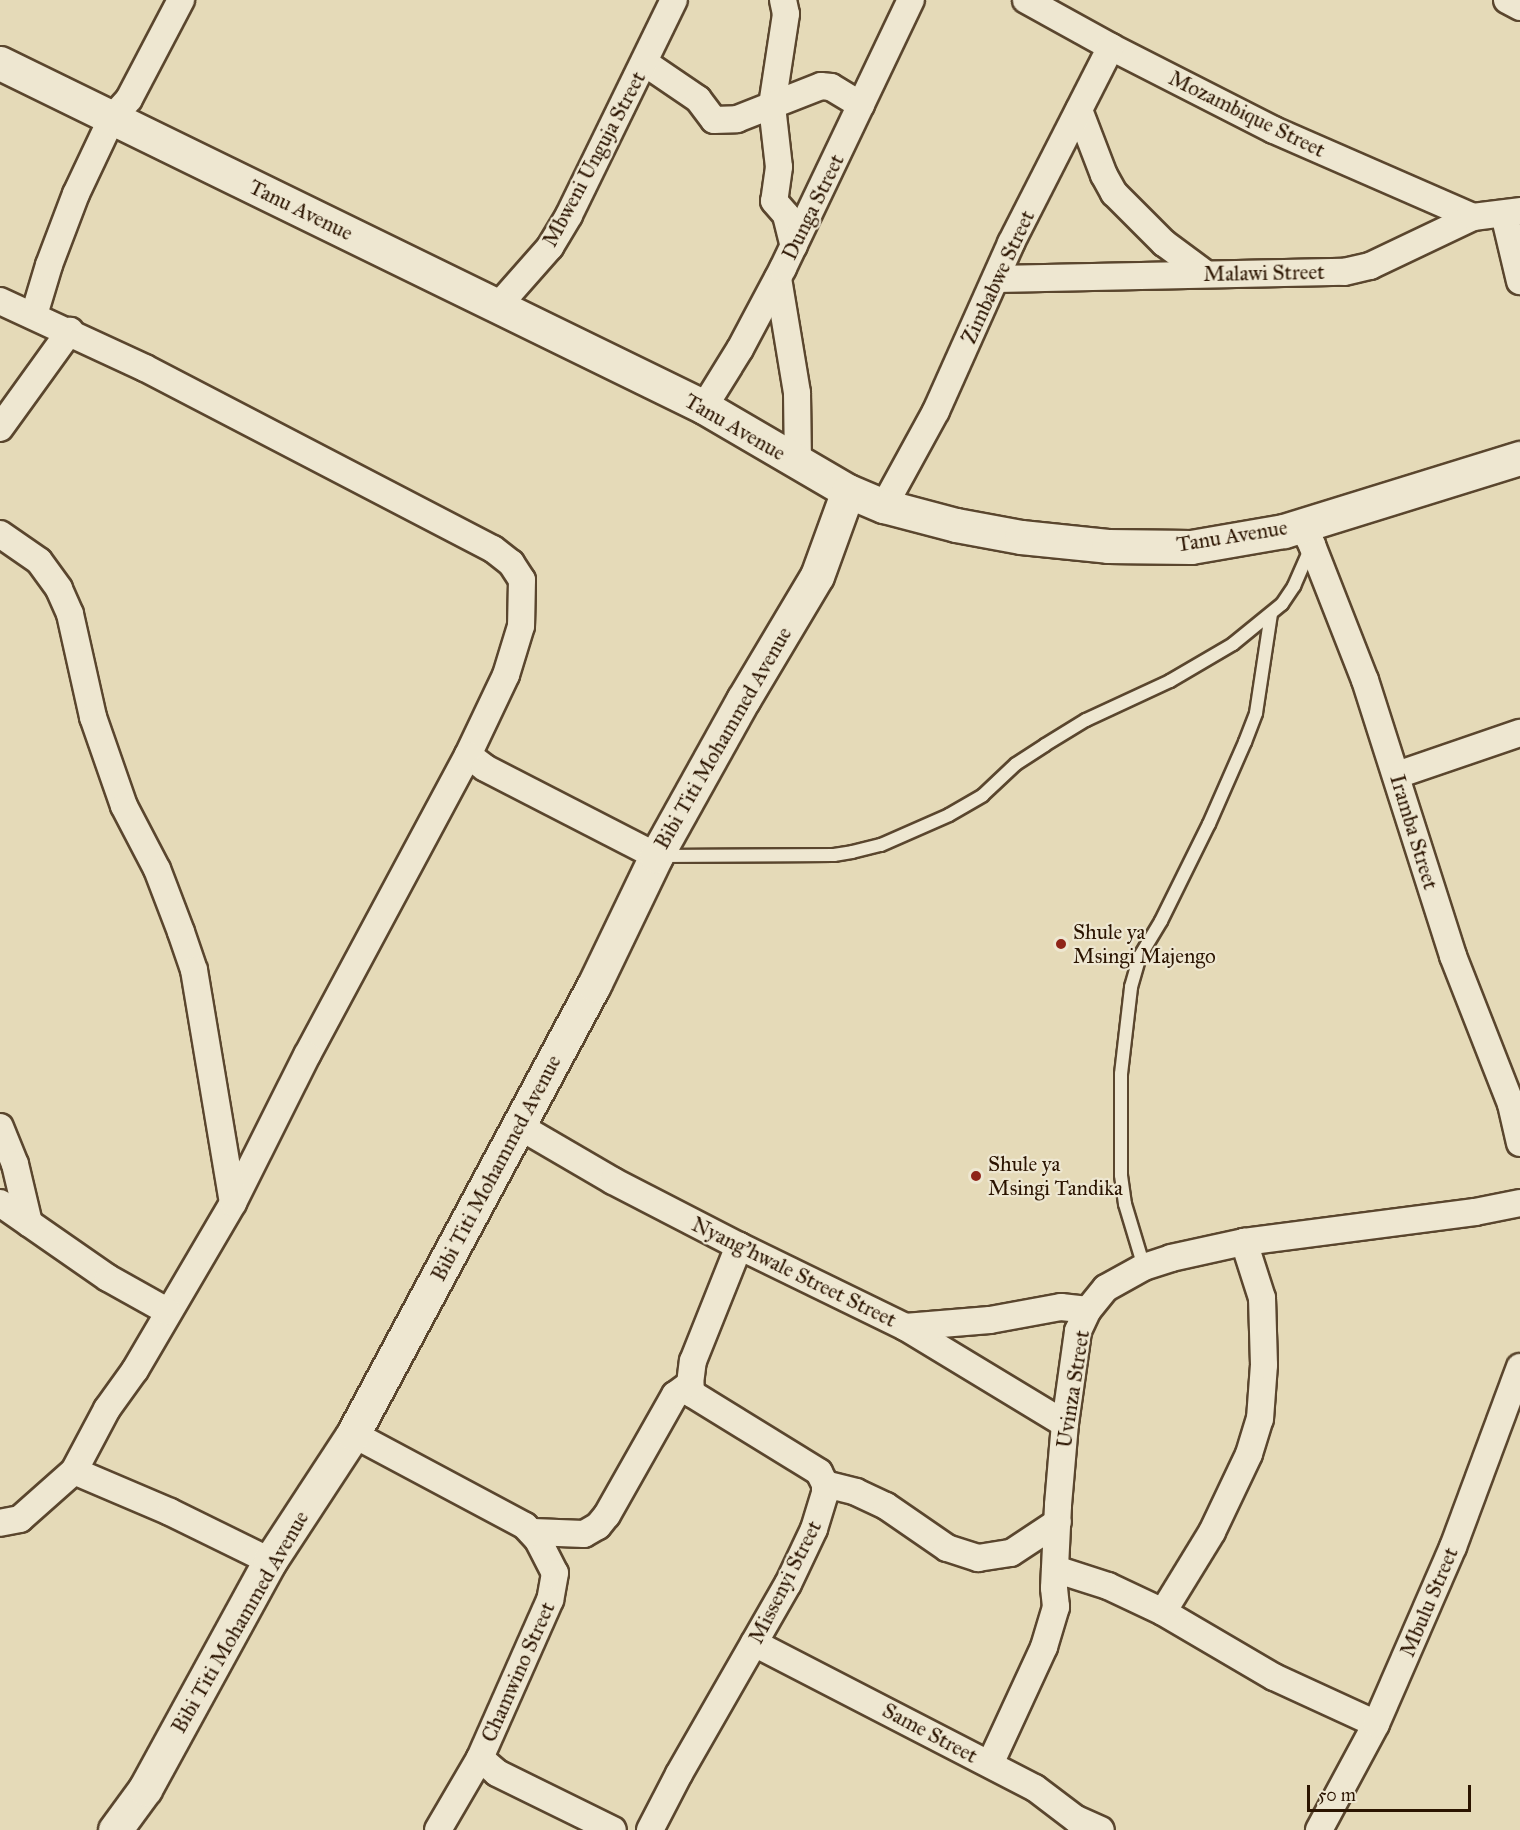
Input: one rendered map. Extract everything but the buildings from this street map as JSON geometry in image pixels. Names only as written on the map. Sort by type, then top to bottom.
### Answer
[{"type":"street","points":[[34,315],[64,222],[112,118],[129,99],[181,0]]},
{"type":"street","name":"Mbweni Unguja Street","points":[[498,306],[550,247],[645,63],[674,0]]},
{"type":"street","points":[[783,0],[786,14],[772,106],[779,167],[774,201],[786,215],[794,246]]},
{"type":"street","name":"Dunga Street","points":[[704,407],[778,278],[911,0]]},
{"type":"street","name":"Mozambique Street","points":[[1026,0],[1111,47],[1274,130],[1473,218]]},
{"type":"street","points":[[1507,0],[1520,6]]},
{"type":"street","name":"Zimbabwe Street","points":[[884,506],[936,411],[997,279],[1011,243],[1111,47]]},
{"type":"street","name":"Tanu Avenue","points":[[0,63],[704,407],[848,491],[884,506],[956,525],[1021,537],[1108,546],[1191,547],[1284,531],[1306,535],[1520,458]]},
{"type":"street","points":[[645,63],[698,99],[714,120],[737,119],[821,86],[831,87],[861,105]]},
{"type":"street","points":[[1079,110],[1104,175],[1114,193],[1155,235],[1206,274]]},
{"type":"street","points":[[1512,213],[1520,281]]},
{"type":"street","name":"Malawi Street","points":[[997,279],[1344,272],[1370,266],[1473,218],[1512,213]]},
{"type":"street","points":[[778,278],[797,393],[798,463]]},
{"type":"street","points":[[0,301],[70,331],[493,549],[511,563],[522,580],[521,626],[506,675],[468,755],[368,938],[233,1203],[167,1311],[135,1370],[107,1409],[74,1471],[20,1519],[0,1523]]},
{"type":"street","points":[[0,428],[70,331]]},
{"type":"street","name":"Bibi Titi Mohammed Avenue","points":[[115,1830],[146,1789],[270,1561],[353,1434],[594,985],[656,856],[743,700],[817,576],[848,491]]},
{"type":"street","points":[[0,534],[39,561],[59,589],[70,614],[93,717],[124,806],[157,869],[181,932],[194,970],[233,1203]]},
{"type":"street","name":"Iramba Street","points":[[1306,535],[1365,680],[1453,956],[1511,1104],[1520,1143]]},
{"type":"street","points":[[1397,775],[1520,733]]},
{"type":"street","points":[[468,755],[485,768],[656,856]]},
{"type":"street","points":[[0,1126],[15,1164],[29,1223]]},
{"type":"street","name":"Nyang'hwale Street Street","points":[[519,1126],[613,1181],[905,1327],[1065,1424]]},
{"type":"street","points":[[0,1203],[108,1278],[167,1311]]},
{"type":"street","name":"Uvinza Street","points":[[990,1764],[1050,1632],[1056,1607],[1055,1569],[1065,1424],[1078,1331],[1088,1310],[1106,1288],[1144,1267],[1171,1258],[1244,1242],[1475,1212],[1520,1203]]},
{"type":"street","points":[[1163,1612],[1212,1532],[1249,1454],[1260,1419],[1264,1365],[1262,1298],[1244,1242]]},
{"type":"street","points":[[739,1246],[693,1361],[690,1384],[692,1394],[808,1464],[819,1472],[825,1484],[856,1492],[886,1506],[948,1548],[978,1558],[1011,1553],[1058,1522]]},
{"type":"street","points":[[905,1327],[990,1320],[1061,1307],[1088,1310]]},
{"type":"street","name":"Mbulu Street","points":[[1319,1830],[1376,1724],[1453,1547],[1520,1367]]},
{"type":"street","points":[[353,1434],[532,1532],[584,1534],[598,1526],[608,1515],[675,1395],[690,1384]]},
{"type":"street","points":[[74,1471],[170,1512],[270,1561]]},
{"type":"street","name":"Missenyi Street","points":[[650,1830],[806,1549],[818,1518],[825,1484]]},
{"type":"street","name":"Chamwino Street","points":[[438,1830],[480,1758],[554,1589],[555,1573],[532,1532]]},
{"type":"street","points":[[1055,1569],[1108,1586],[1163,1612],[1274,1677],[1376,1724]]},
{"type":"street","name":"Same Street","points":[[754,1643],[990,1764],[1043,1794],[1074,1825],[1101,1830]]},
{"type":"street","points":[[480,1758],[497,1773],[517,1784],[613,1830]]},
{"type":"lane","points":[[656,856],[834,855],[881,845],[949,815],[983,795],[1016,764],[1086,720],[1170,681],[1233,644],[1271,614],[1294,586],[1306,535]]},
{"type":"lane","points":[[1144,1267],[1125,1204],[1120,1175],[1121,1074],[1131,987],[1140,956],[1161,921],[1209,824],[1256,713],[1271,614]]},
{"type":"place","name":"Shule ya Msingi Majengo","points":[[1061,944]]},
{"type":"place","name":"Shule ya Msingi Tandika","points":[[976,1176]]}]
